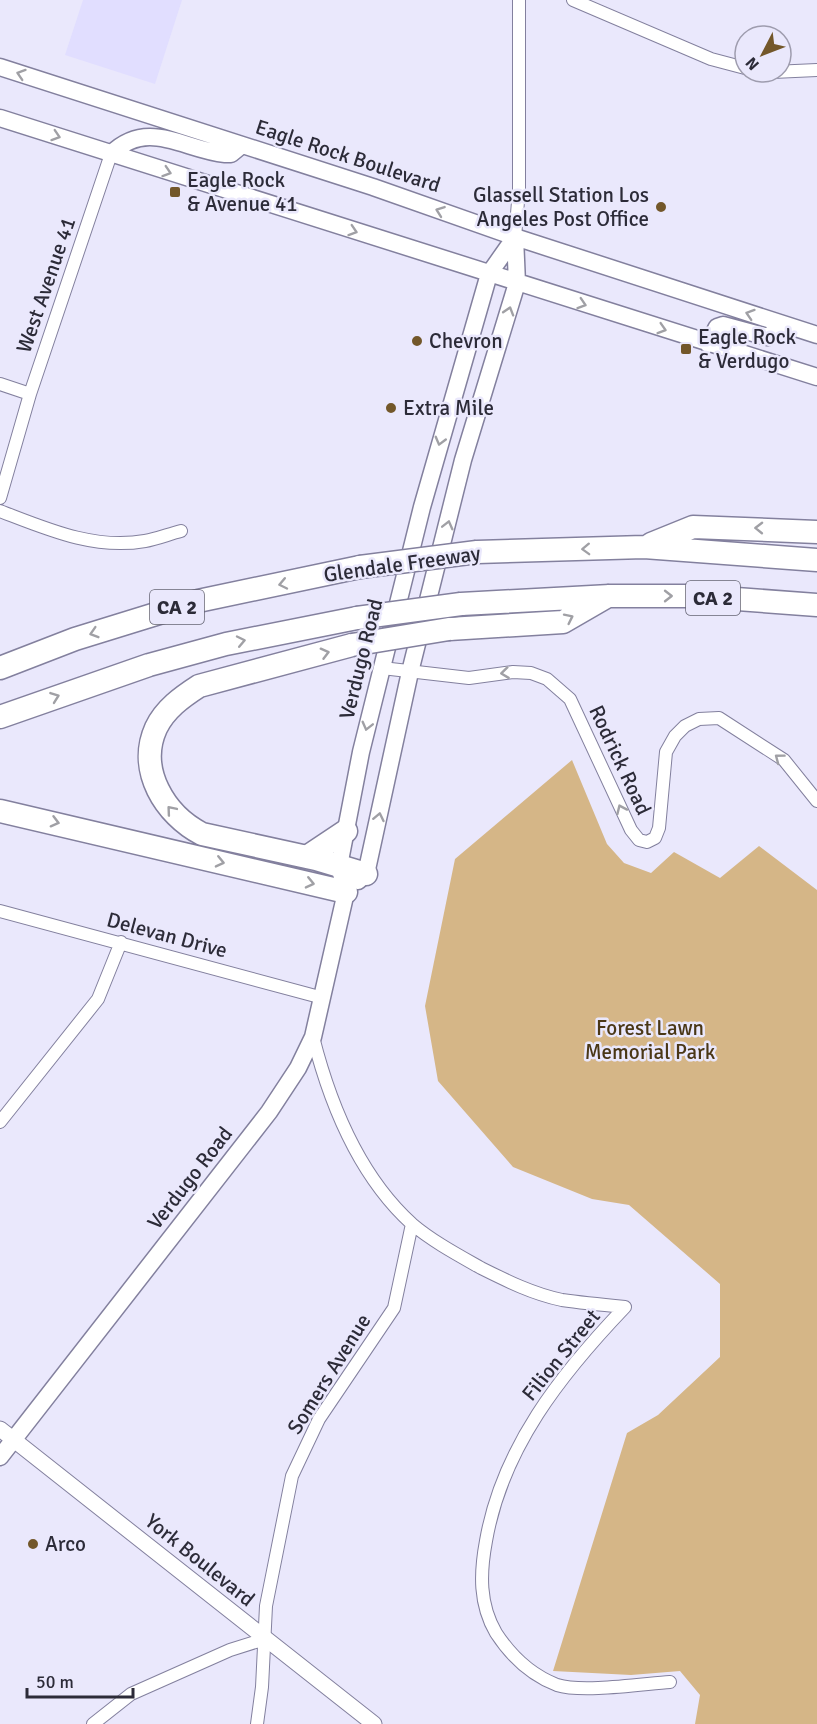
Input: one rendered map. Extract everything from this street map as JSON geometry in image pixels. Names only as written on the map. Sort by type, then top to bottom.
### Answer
[{"type":"highway","points":[[645,547],[693,527],[817,532]]},
{"type":"highway","name":"Glendale Freeway","points":[[0,668],[75,639],[198,601],[360,567],[477,552],[645,547],[817,560]]},
{"type":"highway","points":[[366,874],[307,857],[202,834],[186,826],[168,808],[157,789],[151,769],[151,749],[156,729],[165,714],[180,699],[199,686],[352,645],[449,629],[563,622],[610,596]]},
{"type":"highway","name":"CA 2","points":[[0,717],[160,662],[226,644],[357,618],[461,604],[610,596],[696,596],[817,605]]},
{"type":"highway","points":[[0,811],[346,892]]},
{"type":"highway","points":[[307,857],[346,831]]},
{"type":"main road","name":"Eagle Rock Boulevard","points":[[0,67],[817,335]]},
{"type":"main road","points":[[0,118],[817,377]]},
{"type":"main road","points":[[111,154],[122,143],[138,137],[174,140],[225,154],[231,154],[242,145]]},
{"type":"main road","name":"Verdugo Road","points":[[0,1457],[269,1112],[298,1068],[313,1037],[346,892],[339,866],[361,752],[422,507],[489,274],[514,237]]},
{"type":"main road","points":[[346,892],[366,874],[410,672],[463,460],[517,283],[514,237]]},
{"type":"main road","points":[[708,344],[717,327],[723,325],[768,337],[782,324]]},
{"type":"street","points":[[514,237],[519,190],[519,0]]},
{"type":"street","points":[[573,0],[711,59],[733,65]]},
{"type":"street","points":[[793,71],[817,70]]},
{"type":"street","name":"West Avenue 41","points":[[0,498],[30,394],[111,154]]},
{"type":"street","points":[[0,384],[30,394]]},
{"type":"street","points":[[0,511],[70,537],[109,543],[146,541],[181,531]]},
{"type":"street","name":"Rodrick Road","points":[[382,668],[468,678],[513,672],[531,673],[547,679],[570,699],[631,830],[639,840],[647,842],[655,838],[659,828],[666,753],[675,736],[685,726],[699,719],[719,718],[784,760],[817,801]]},
{"type":"street","name":"Delevan Drive","points":[[0,911],[323,998]]},
{"type":"street","points":[[0,1122],[98,999],[121,942]]},
{"type":"street","name":"Filion Street","points":[[313,1037],[324,1079],[352,1143],[371,1176],[412,1224],[459,1256],[512,1284],[560,1299],[625,1308],[582,1352],[558,1384],[525,1432],[500,1482],[490,1514],[480,1570],[483,1601],[492,1626],[507,1650],[522,1665],[558,1685],[590,1687],[670,1682]]},
{"type":"street","name":"Somers Avenue","points":[[257,1724],[266,1639],[266,1606],[292,1476],[319,1419],[394,1308],[412,1224]]},
{"type":"street","name":"York Boulevard","points":[[0,1429],[374,1724]]},
{"type":"street","points":[[93,1724],[131,1694],[230,1650],[266,1639]]},
{"type":"shaded area","points":[[83,0],[182,0],[155,84],[65,55]]},
{"type":"green space","name":"Forest Lawn Memorial Park","points":[[572,760],[607,844],[624,863],[651,873],[674,852],[720,878],[759,846],[817,890],[817,1724],[695,1724],[700,1695],[680,1671],[631,1675],[553,1671],[627,1433],[658,1415],[720,1357],[720,1284],[629,1205],[592,1199],[513,1167],[438,1081],[425,1006],[455,859]]},
{"type":"place","name":"Eagle Rock & Avenue 41","points":[[175,192]]},
{"type":"place","name":"Glassell Station Los Angeles Post Office","points":[[661,207]]},
{"type":"place","name":"Chevron","points":[[417,341]]},
{"type":"place","name":"Eagle Rock & Verdugo","points":[[686,349]]},
{"type":"place","name":"Extra Mile","points":[[391,408]]},
{"type":"place","name":"Arco","points":[[33,1544]]}]
